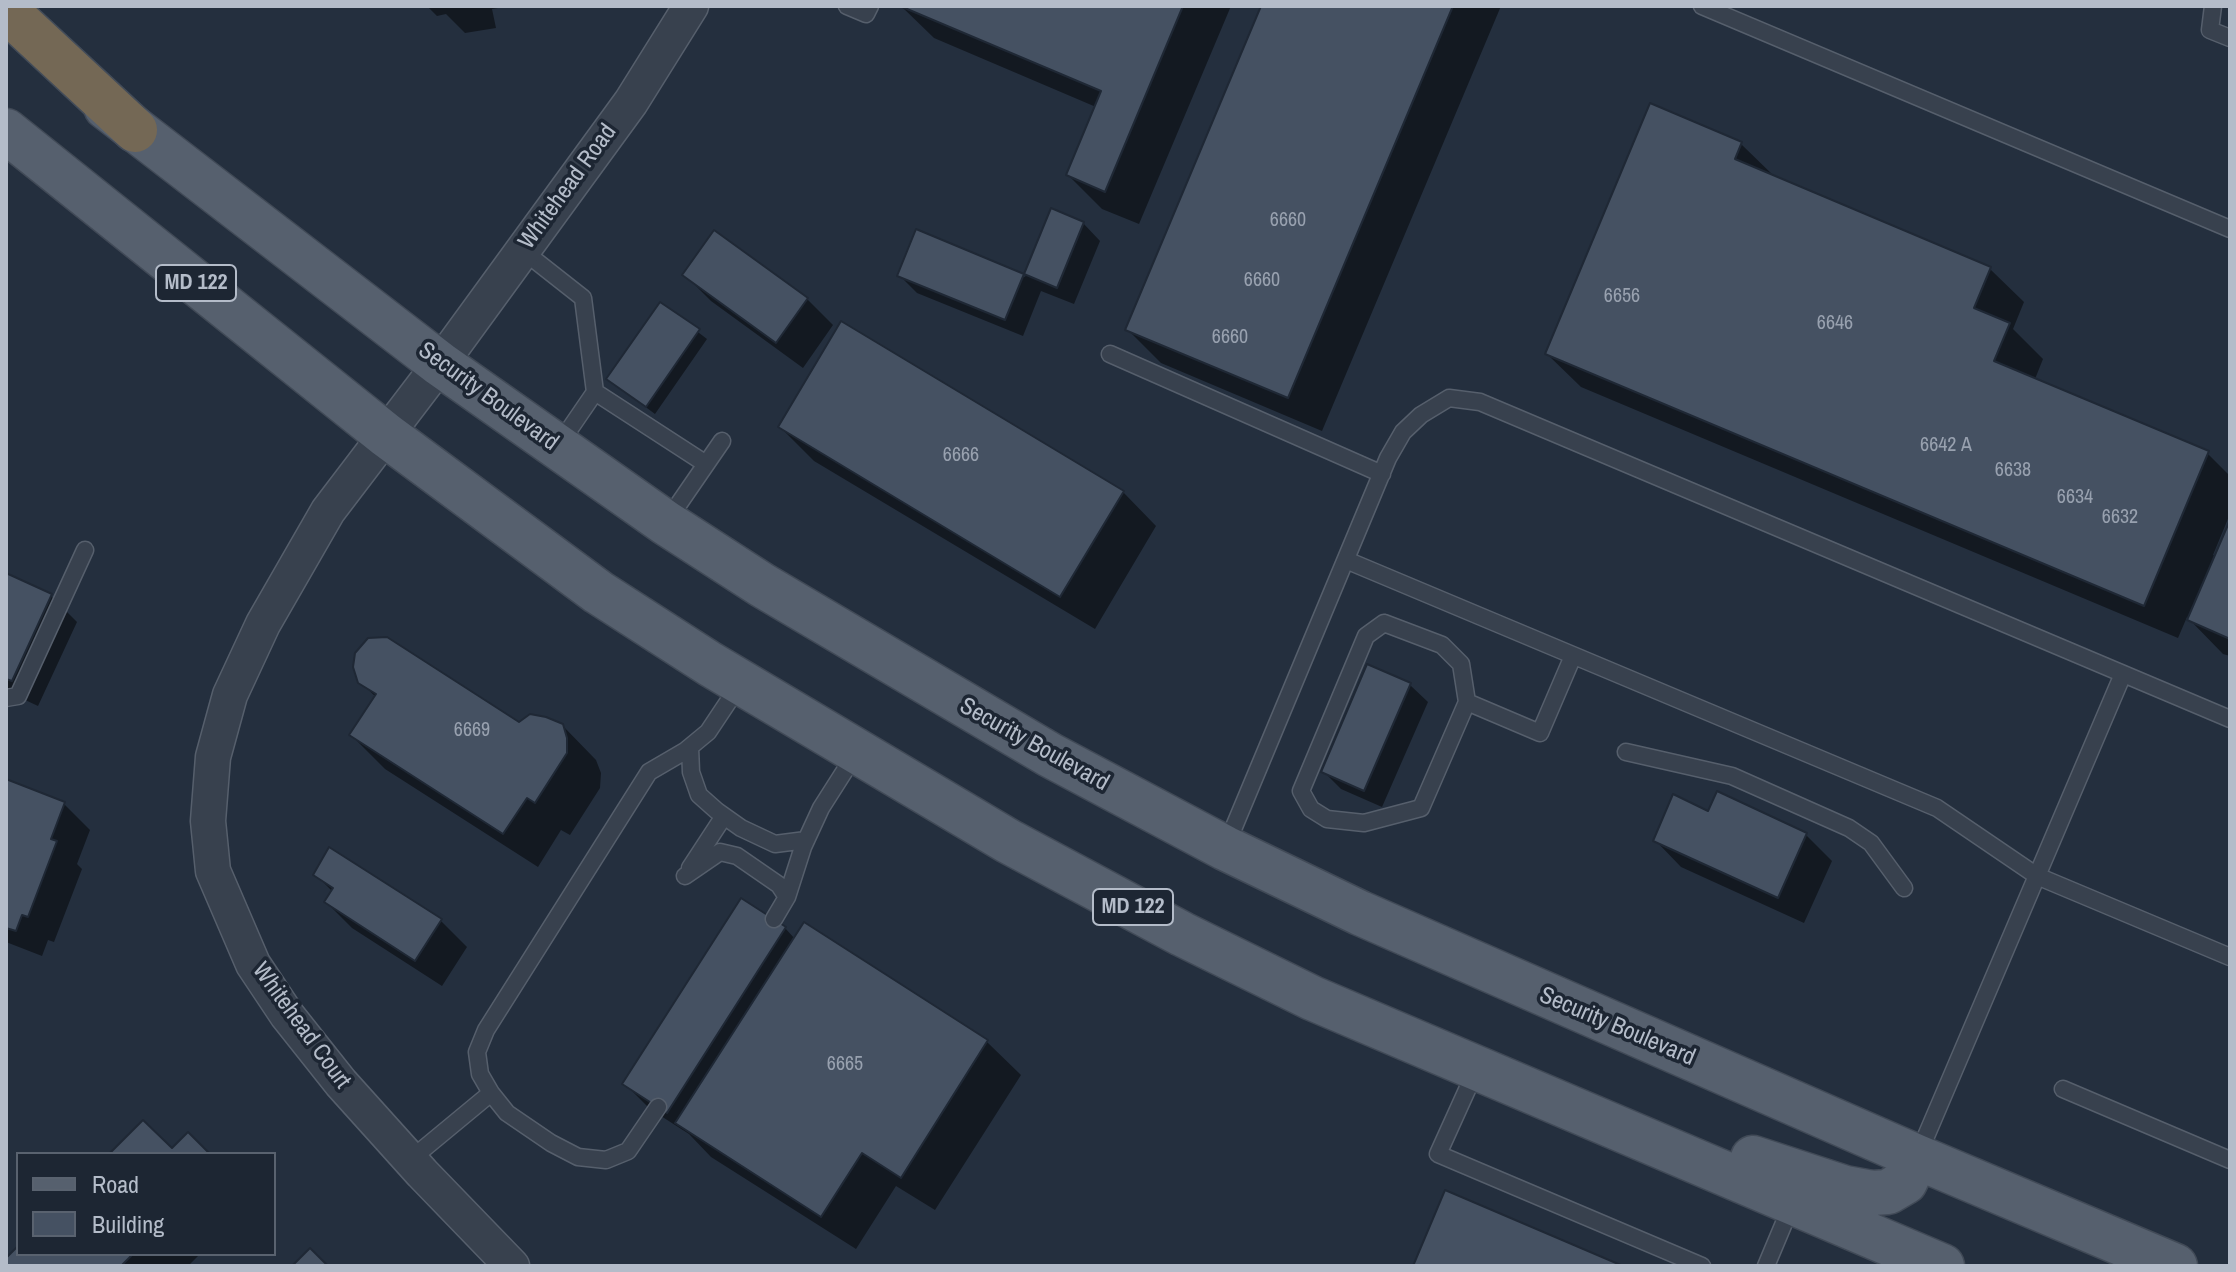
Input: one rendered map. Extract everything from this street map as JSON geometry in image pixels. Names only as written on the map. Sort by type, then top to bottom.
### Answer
[{"type":"highway","points":[[6,10],[135,130]]},
{"type":"main road","name":"Security Boulevard","points":[[6,30],[440,364],[666,523],[910,675],[1050,755],[1225,848],[1429,944],[2175,1266]]},
{"type":"main road","name":"MD 122","points":[[6,131],[386,435],[598,592],[856,752],[1008,841],[1182,934],[1312,998],[1942,1266]]},
{"type":"main road","points":[[1476,1069],[1845,1188],[1872,1193],[1888,1192],[1905,1182],[1917,1157]]},
{"type":"street","name":"Whitehead Road","points":[[440,364],[631,102],[691,6]]},
{"type":"street","name":"Whitehead Court","points":[[440,364],[328,511],[284,583],[230,695],[213,757],[208,821],[213,871],[253,964],[287,1015],[410,1160],[512,1266]]},
{"type":"lane","points":[[847,6],[866,14],[870,6]]},
{"type":"lane","points":[[1702,6],[2230,229]]},
{"type":"lane","points":[[2213,6],[2210,30],[2230,38]]},
{"type":"lane","points":[[522,250],[583,298],[595,392],[558,447]]},
{"type":"lane","points":[[1110,354],[1382,474]]},
{"type":"lane","points":[[595,392],[706,464]]},
{"type":"lane","points":[[1225,848],[1382,474],[1403,432],[1421,415],[1449,398],[1480,402],[2230,719]]},
{"type":"lane","points":[[666,523],[722,441]]},
{"type":"lane","points":[[6,698],[18,696],[85,550]]},
{"type":"lane","points":[[1346,560],[1937,808],[2037,876],[2230,957]]},
{"type":"lane","points":[[1384,623],[1442,645],[1461,664],[1467,702],[1421,808],[1364,823],[1327,819],[1311,809],[1301,791],[1366,636],[1384,623]]},
{"type":"lane","points":[[1467,702],[1540,733],[1573,656]]},
{"type":"lane","points":[[1917,1157],[2123,674]]},
{"type":"lane","points":[[658,1107],[628,1151],[606,1160],[578,1157],[507,1113],[480,1074],[477,1052],[486,1030],[649,772],[708,732],[741,682]]},
{"type":"lane","points":[[690,747],[691,772],[699,795],[724,816],[760,839],[775,844],[806,840]]},
{"type":"lane","points":[[774,919],[787,897],[806,840],[821,808],[856,752]]},
{"type":"lane","points":[[1626,752],[1732,776],[1849,828],[1871,843],[1904,888]]},
{"type":"lane","points":[[724,816],[685,876],[720,852],[737,856],[779,885],[787,897]]},
{"type":"lane","points":[[1476,1069],[1438,1154],[1702,1266]]},
{"type":"lane","points":[[2063,1089],[2230,1160]]},
{"type":"lane","points":[[410,1160],[491,1093]]},
{"type":"lane","points":[[1766,1266],[1792,1203]]},
{"type":"building","points":[[900,6],[1183,6],[1105,192],[1066,175],[1101,91]]},
{"type":"building","points":[[1261,6],[1453,6],[1288,398],[1125,330]]},
{"type":"building","points":[[1650,103],[1742,142],[1735,159],[1991,267],[1974,308],[2010,323],[1994,361],[2209,451],[2144,606],[1545,354]]},
{"type":"building","points":[[1051,208],[1084,222],[1057,288],[1024,274]]},
{"type":"building","points":[[916,229],[1024,274],[1005,320],[897,276]]},
{"type":"building","points":[[714,230],[808,298],[776,343],[682,275]]},
{"type":"building","points":[[660,302],[700,329],[646,407],[606,379]]},
{"type":"building","points":[[841,321],[1124,491],[1060,597],[778,427]]},
{"type":"building","points":[[2230,520],[2230,639],[2187,620]]},
{"type":"building","points":[[6,573],[52,594],[12,681],[6,679]]},
{"type":"building","points":[[387,637],[519,722],[530,714],[563,724],[567,753],[535,803],[527,798],[503,834],[349,735],[376,694],[358,683],[353,667],[355,653],[368,638]]},
{"type":"building","points":[[1367,664],[1411,683],[1364,791],[1321,772]]},
{"type":"building","points":[[6,779],[65,802],[51,839],[57,841],[28,917],[22,915],[16,931],[6,928]]},
{"type":"building","points":[[1717,791],[1807,833],[1778,898],[1653,841],[1673,794],[1708,811]]},
{"type":"building","points":[[329,847],[442,919],[415,961],[324,902],[333,888],[313,875]]},
{"type":"building","points":[[741,898],[786,927],[667,1113],[622,1084]]},
{"type":"building","points":[[804,922],[988,1040],[901,1178],[862,1153],[821,1217],[675,1123]]},
{"type":"building","points":[[143,1120],[172,1148],[188,1132],[208,1152],[111,1152]]},
{"type":"building","points":[[1445,1190],[1623,1266],[1413,1266]]},
{"type":"building","points":[[16,1248],[16,1256],[131,1256],[121,1266],[6,1266],[6,1258]]},
{"type":"building","points":[[310,1248],[328,1266],[292,1266]]}]
